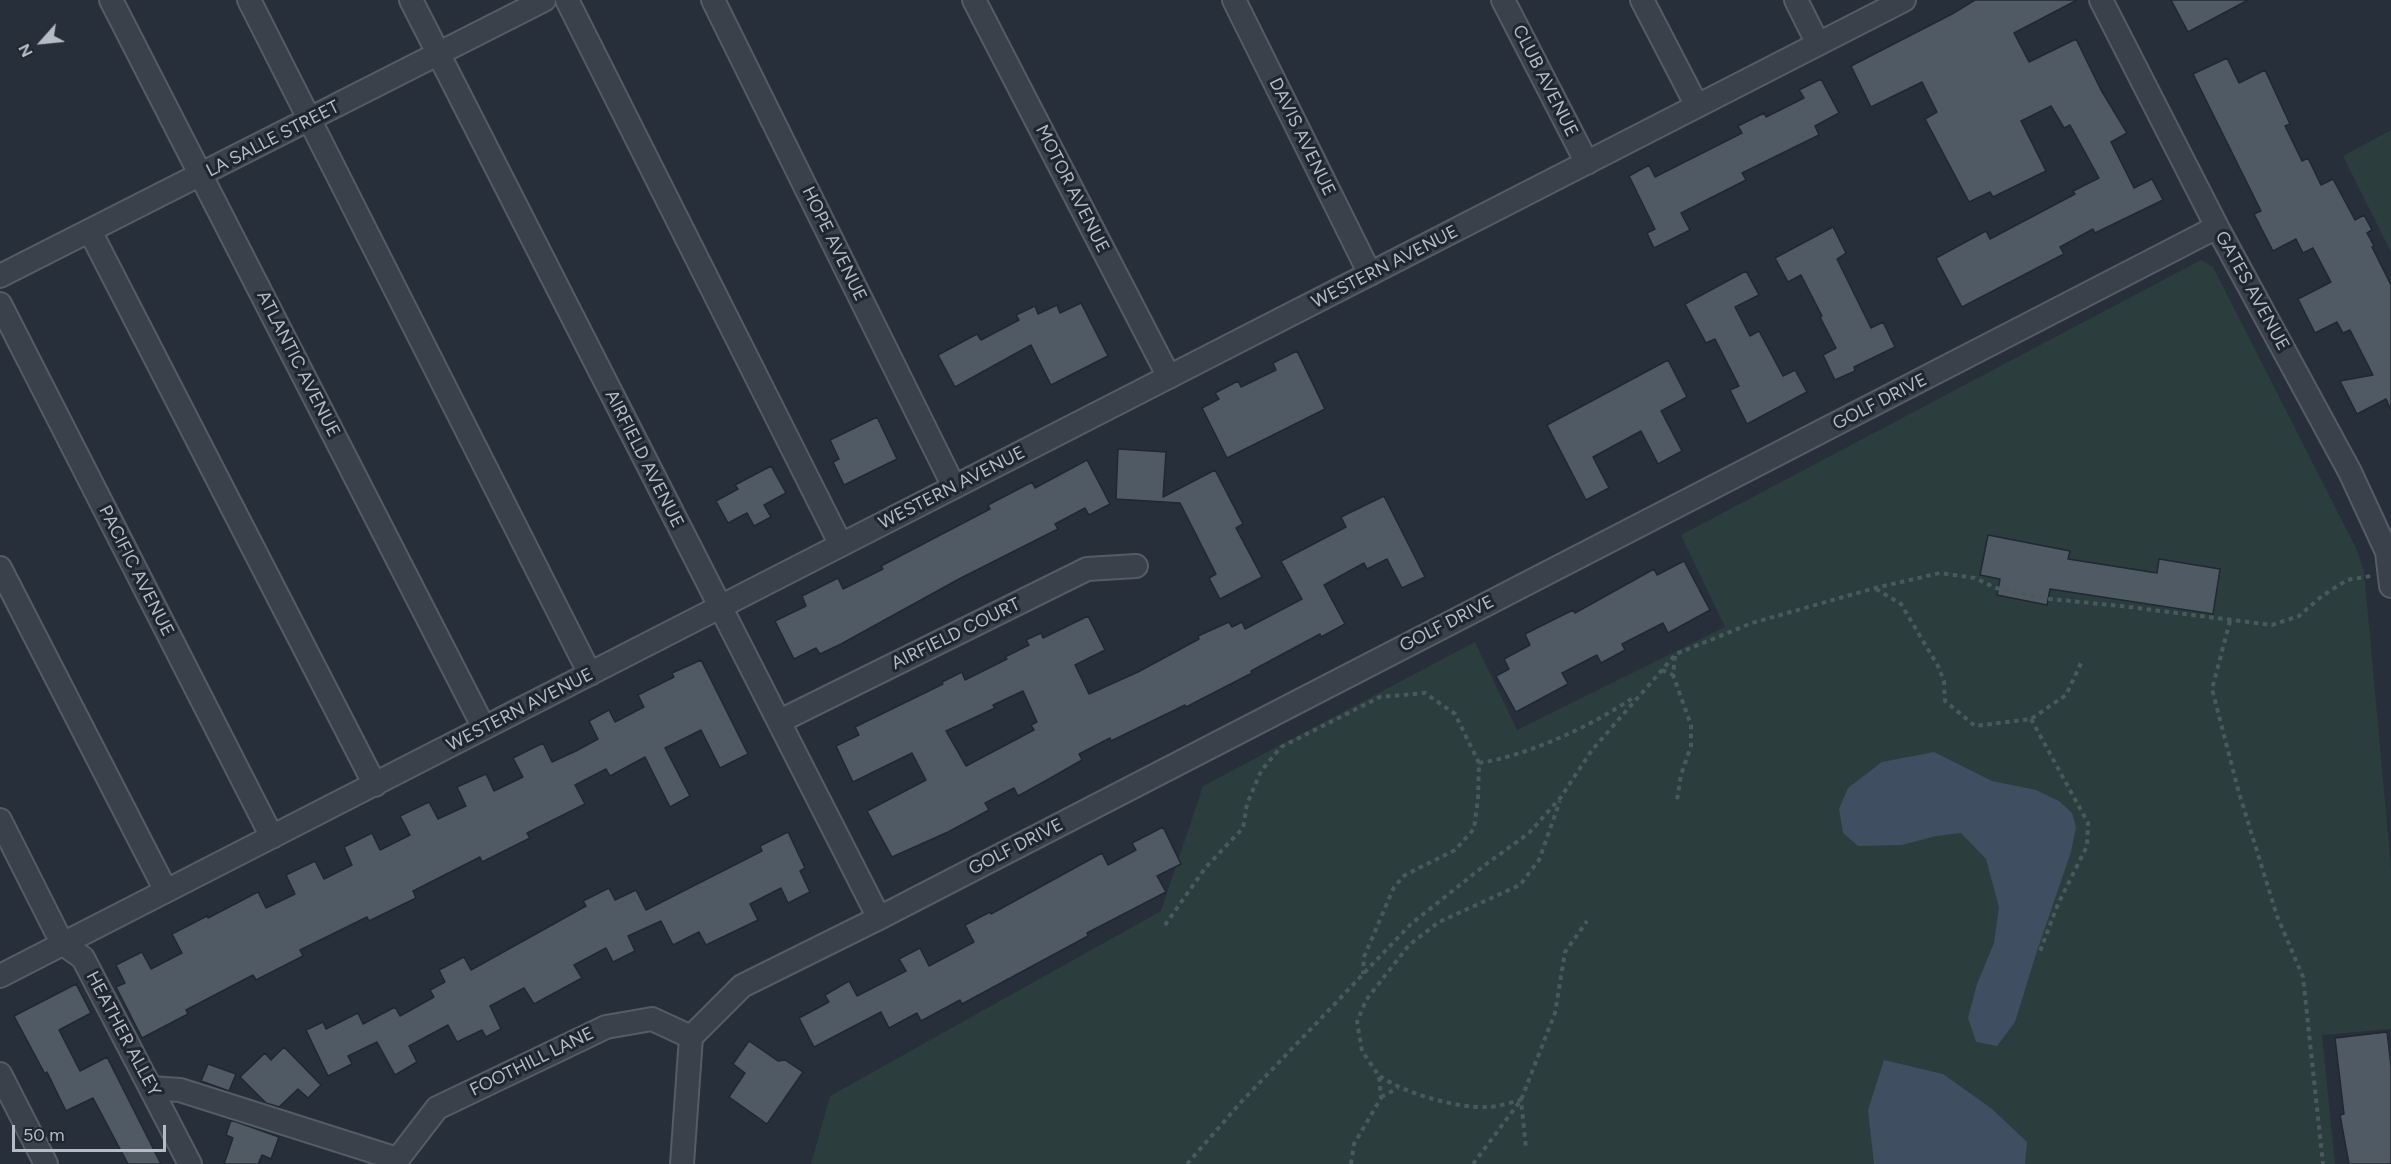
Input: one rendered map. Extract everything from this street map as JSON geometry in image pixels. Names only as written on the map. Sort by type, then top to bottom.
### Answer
[{"type":"street","name":"ATLANTIC AVENUE","points":[[111,0],[484,729]]},
{"type":"street","points":[[249,0],[590,674]]},
{"type":"street","name":"AIRFIELD AVENUE","points":[[411,0],[879,918]]},
{"type":"street","name":"LA SALLE STREET","points":[[0,276],[544,0]]},
{"type":"street","points":[[567,0],[841,545]]},
{"type":"street","name":"HOPE AVENUE","points":[[713,0],[954,487]]},
{"type":"street","name":"MOTOR AVENUE","points":[[974,0],[1169,377]]},
{"type":"street","name":"DAVIS AVENUE","points":[[1234,0],[1370,274]]},
{"type":"street","name":"CLUB AVENUE","points":[[1503,0],[1587,163]]},
{"type":"street","points":[[1642,0],[1697,106]]},
{"type":"street","points":[[1796,0],[1818,44]]},
{"type":"street","name":"WESTERN AVENUE","points":[[0,976],[1904,0]]},
{"type":"street","name":"GATES AVENUE","points":[[2101,0],[2217,227],[2350,472],[2387,552],[2390,579]]},
{"type":"street","name":"GOLF DRIVE","points":[[691,1037],[742,986],[879,918],[2217,227]]},
{"type":"street","points":[[90,231],[375,785]]},
{"type":"street","name":"PACIFIC AVENUE","points":[[0,304],[272,837]]},
{"type":"street","name":"AIRFIELD COURT","points":[[780,722],[1087,569],[1136,566]]},
{"type":"street","points":[[0,568],[166,891]]},
{"type":"street","points":[[0,820],[62,943]]},
{"type":"street","name":"HEATHER ALLEY","points":[[62,943],[83,958],[190,1164]]},
{"type":"street","name":"FOOTHILL LANE","points":[[395,1161],[437,1108],[606,1027],[652,1019],[691,1037]]},
{"type":"street","points":[[682,1164],[691,1037]]},
{"type":"street","points":[[0,1074],[46,1164]]},
{"type":"street","points":[[152,1088],[180,1090],[395,1161]]},
{"type":"path","points":[[1188,1164],[1242,1101],[1411,924],[1485,864],[1529,833],[1561,797],[1592,750],[1676,654],[1752,623],[1875,588],[1940,573],[1975,578],[1996,588],[2050,599],[2272,625],[2299,616],[2322,596],[2347,580],[2390,579]]},
{"type":"path","points":[[1875,588],[1901,604],[1938,666],[1944,681],[1945,701],[1975,726],[2031,719],[2066,695],[2082,661]]},
{"type":"path","points":[[2230,621],[2212,689],[2239,793],[2277,916],[2303,977],[2323,1164]]},
{"type":"path","points":[[1676,654],[1673,675],[1690,725],[1691,746],[1681,775],[1677,800]]},
{"type":"path","points":[[1662,670],[1673,675]]},
{"type":"path","points":[[1165,925],[1206,867],[1243,828],[1247,804],[1258,780],[1281,747],[1380,697],[1425,693],[1455,714],[1479,763],[1474,829],[1455,850],[1405,875],[1394,887],[1364,957],[1363,975]]},
{"type":"path","points":[[1479,763],[1499,760],[1543,743],[1593,721],[1640,693]]},
{"type":"path","points":[[2031,719],[2088,823],[2087,846],[2058,904],[2039,954]]},
{"type":"path","points":[[1521,1100],[1489,1107],[1437,1101],[1399,1088],[1379,1076],[1362,1051],[1357,1022],[1366,1000],[1409,945],[1440,922],[1520,885],[1539,860],[1561,797]]},
{"type":"path","points":[[1473,1164],[1521,1100],[1555,1013],[1565,952],[1587,921]]},
{"type":"path","points":[[1379,1076],[1381,1098]]},
{"type":"path","points":[[1351,1164],[1354,1144],[1381,1098],[1388,1092],[1399,1088]]},
{"type":"path","points":[[1521,1100],[1526,1148]]},
{"type":"shaded area","points":[[2391,130],[2391,252],[2343,156]]},
{"type":"shaded area","points":[[2201,260],[2213,267],[2356,548],[2364,571],[2391,868],[2391,1029],[2322,1035],[2335,1164],[811,1164],[830,1096],[1161,911],[1203,786],[1475,642],[1517,730],[1725,627],[1681,535]]},
{"type":"water","points":[[1934,752],[1992,781],[2036,790],[2059,801],[2072,813],[2076,827],[2071,852],[2015,1022],[1997,1046],[1976,1042],[1968,1018],[1977,984],[1994,943],[1999,907],[1986,859],[1961,833],[1936,836],[1902,845],[1858,846],[1843,833],[1839,809],[1848,788],[1882,762]]},
{"type":"water","points":[[1884,1060],[1943,1074],[1992,1109],[2027,1142],[2025,1164],[1874,1164],[1868,1110]]},
{"type":"building","points":[[1975,0],[2077,0],[2014,33],[2029,62],[2076,39],[2101,90],[2127,133],[2111,142],[2134,188],[2152,179],[2163,200],[2095,233],[2093,229],[2060,247],[2064,254],[1962,307],[1936,258],[1986,231],[1990,239],[2075,194],[2073,191],[2099,178],[2070,125],[2064,128],[2051,106],[2021,121],[2046,171],[1993,197],[1990,192],[1969,202],[1925,119],[1937,112],[1922,82],[1871,107],[1851,66]]},
{"type":"building","points":[[2171,0],[2248,0],[2188,32]]},
{"type":"building","points":[[2227,58],[2239,83],[2265,70],[2290,124],[2285,126],[2302,161],[2308,158],[2321,185],[2333,179],[2355,220],[2364,215],[2372,230],[2367,233],[2391,285],[2391,410],[2386,399],[2357,414],[2340,381],[2373,375],[2350,330],[2343,333],[2337,322],[2315,333],[2298,299],[2331,282],[2313,248],[2303,253],[2296,239],[2273,251],[2254,214],[2261,211],[2193,74]]},
{"type":"building","points":[[1821,79],[1839,113],[1815,126],[1819,135],[1742,173],[1746,180],[1681,213],[1690,230],[1654,248],[1647,233],[1655,229],[1629,176],[1649,165],[1655,177],[1742,133],[1738,126],[1764,113],[1766,117],[1804,98],[1799,90]]},
{"type":"building","points":[[1833,227],[1846,253],[1837,259],[1871,328],[1883,322],[1895,347],[1854,367],[1855,371],[1835,380],[1823,355],[1836,348],[1820,317],[1822,316],[1801,275],[1788,282],[1775,258]]},
{"type":"building","points":[[1746,271],[1759,295],[1735,307],[1750,336],[1759,331],[1783,376],[1795,370],[1807,392],[1747,424],[1730,390],[1739,386],[1715,339],[1706,343],[1685,304]]},
{"type":"building","points":[[1081,303],[1108,356],[1051,385],[1031,345],[955,387],[938,355],[977,334],[981,340],[1019,320],[1016,315],[1035,306],[1038,314],[1057,305],[1060,313]]},
{"type":"building","points":[[1297,351],[1325,409],[1227,458],[1202,408],[1219,399],[1215,393],[1238,381],[1241,387],[1276,370],[1273,363]]},
{"type":"building","points":[[1668,360],[1687,397],[1661,411],[1682,451],[1658,464],[1641,431],[1593,457],[1609,488],[1586,500],[1547,425]]},
{"type":"building","points":[[877,417],[897,459],[844,485],[833,462],[839,459],[830,440]]},
{"type":"building","points":[[1118,449],[1166,452],[1163,497],[1215,470],[1243,524],[1236,528],[1262,577],[1220,599],[1209,578],[1216,574],[1180,503],[1116,499]]},
{"type":"building","points":[[1087,460],[1110,504],[1089,515],[1085,508],[1055,524],[1058,529],[959,579],[841,644],[820,654],[816,648],[794,659],[775,621],[806,606],[802,596],[838,578],[843,589],[883,569],[881,566],[990,509],[988,505],[1032,482],[1035,488]]},
{"type":"building","points":[[771,466],[786,493],[764,505],[771,517],[754,526],[747,513],[728,523],[716,501],[738,489],[735,485]]},
{"type":"building","points":[[1384,496],[1425,577],[1402,588],[1387,559],[1367,569],[1364,563],[1324,585],[1345,624],[1321,637],[1320,634],[1186,707],[1185,705],[1111,741],[1110,738],[1079,754],[1082,760],[1018,796],[1014,788],[985,803],[989,810],[948,832],[892,857],[867,811],[926,780],[912,753],[853,782],[836,746],[859,735],[855,727],[943,684],[942,682],[962,672],[965,680],[1007,659],[1005,657],[1029,645],[1026,640],[1041,633],[1043,638],[1088,616],[1105,650],[1075,665],[1089,694],[1138,672],[1199,639],[1198,636],[1229,622],[1232,627],[1242,622],[1245,629],[1302,599],[1281,561],[1346,527],[1341,517]],"holes":[[[1023,691],[1037,722],[1031,725],[1034,730],[966,766],[946,731],[995,708],[993,705]]]},
{"type":"building","points":[[1988,535],[2070,551],[2068,559],[2157,573],[2159,559],[2220,569],[2213,614],[2050,589],[2047,605],[1997,595],[2000,579],[1980,575]]},
{"type":"building","points":[[1684,561],[1710,610],[1668,633],[1663,623],[1622,644],[1625,650],[1601,663],[1597,655],[1562,673],[1568,684],[1516,712],[1496,676],[1509,669],[1504,659],[1530,645],[1525,634],[1573,610],[1575,613],[1654,569],[1657,575]]},
{"type":"building","points":[[701,660],[748,754],[720,768],[701,730],[665,748],[690,796],[670,807],[645,757],[610,776],[606,769],[575,785],[585,804],[527,833],[530,838],[482,862],[480,857],[413,891],[416,898],[369,921],[367,917],[300,950],[303,956],[256,980],[253,975],[186,1010],[188,1014],[142,1038],[116,987],[125,983],[116,965],[142,952],[151,969],[182,953],[172,934],[258,892],[266,908],[295,894],[286,875],[315,861],[324,879],[352,865],[344,847],[372,833],[380,850],[410,835],[400,816],[429,802],[438,819],[466,806],[457,787],[486,774],[494,791],[523,777],[513,758],[543,743],[552,762],[576,751],[598,739],[589,721],[609,710],[615,722],[644,707],[638,695],[674,677],[672,673]]},
{"type":"building","points":[[1163,827],[1181,864],[1157,876],[1166,892],[1087,933],[1088,936],[962,1004],[960,1000],[921,1021],[917,1013],[889,1028],[881,1012],[814,1047],[799,1018],[829,1002],[825,995],[849,981],[857,996],[906,971],[899,959],[920,948],[929,966],[974,942],[965,925],[990,912],[991,914],[1102,853],[1108,865],[1136,850],[1132,843]]},
{"type":"building","points":[[788,832],[805,868],[800,871],[810,892],[788,903],[781,888],[750,904],[758,920],[706,945],[699,932],[673,945],[661,921],[628,936],[635,951],[613,962],[606,948],[574,965],[582,978],[534,1004],[524,988],[490,1006],[501,1029],[486,1037],[482,1030],[457,1042],[448,1025],[409,1046],[417,1062],[395,1075],[377,1042],[348,1056],[352,1064],[328,1076],[306,1030],[323,1022],[326,1029],[358,1013],[363,1024],[395,1007],[400,1016],[434,997],[430,990],[445,982],[439,970],[464,957],[471,970],[586,906],[583,901],[609,888],[615,900],[636,890],[646,910],[762,851],[760,846]]},
{"type":"building","points":[[76,984],[91,1013],[59,1030],[80,1071],[107,1057],[161,1164],[128,1164],[93,1098],[66,1111],[47,1072],[45,1074],[14,1016]]},
{"type":"building","points":[[2387,1032],[2391,1066],[2391,1164],[2349,1164],[2340,1115],[2344,1114],[2335,1038]]},
{"type":"building","points":[[749,1041],[778,1061],[785,1060],[803,1072],[767,1124],[729,1097],[745,1073],[733,1064]]},
{"type":"building","points":[[284,1047],[321,1085],[308,1098],[298,1089],[279,1107],[266,1103],[240,1077],[265,1053],[271,1060]]},
{"type":"building","points":[[208,1064],[236,1074],[229,1091],[201,1081]]},
{"type":"building","points":[[231,1120],[279,1137],[271,1159],[262,1155],[258,1164],[224,1164],[233,1138],[226,1135]]}]
